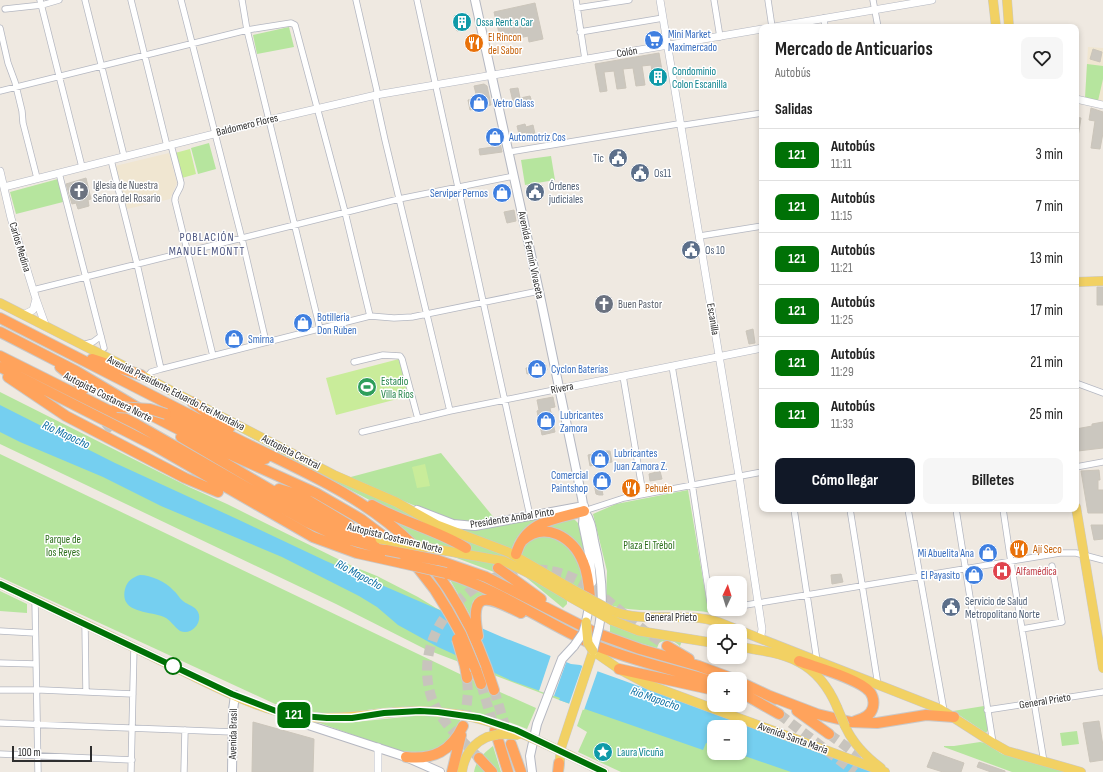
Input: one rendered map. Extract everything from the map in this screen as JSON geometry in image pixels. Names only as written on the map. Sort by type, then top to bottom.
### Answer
[{"type":"highway","name":"Autopista Central","points":[[0,318],[308,474],[368,508],[410,542],[428,562],[471,619],[494,690]]},
{"type":"highway","points":[[0,332],[76,371],[145,412],[205,443],[304,487],[369,524],[402,551],[419,569],[447,610],[461,634],[481,684]]},
{"type":"highway","points":[[54,346],[144,377]]},
{"type":"highway","points":[[35,350],[71,376],[83,390]]},
{"type":"highway","name":"Autopista Costanera Norte","points":[[0,356],[136,424],[307,522],[337,536],[386,550],[437,560],[486,577],[587,629],[624,644],[715,672]]},
{"type":"highway","name":"Autopista Costanera Norte","points":[[0,367],[153,445],[296,528],[321,540],[357,553],[446,573],[494,591],[577,637],[615,653],[707,680]]},
{"type":"highway","points":[[0,371],[66,416],[185,478],[218,492]]},
{"type":"highway","points":[[89,400],[117,407],[150,409],[166,414],[249,453],[308,474]]},
{"type":"highway","points":[[192,402],[266,453]]},
{"type":"highway","points":[[145,412],[190,443],[315,516],[350,531],[378,538]]},
{"type":"highway","points":[[113,431],[126,440],[179,468],[230,490]]},
{"type":"highway","points":[[327,484],[363,500],[395,517],[439,534],[466,548]]},
{"type":"highway","points":[[345,510],[295,490],[278,489],[299,495],[354,528],[378,538]]},
{"type":"highway","points":[[516,554],[522,541],[530,530],[540,524],[584,509]]},
{"type":"highway","points":[[522,541],[534,533],[544,531],[554,532],[568,541],[582,560],[588,578],[590,598]]},
{"type":"highway","points":[[498,568],[533,592]]},
{"type":"highway","points":[[517,574],[522,582],[563,616]]},
{"type":"highway","points":[[471,619],[477,605],[482,601],[488,600],[494,601],[530,617],[550,623]]},
{"type":"highway","points":[[447,610],[465,666],[467,678]]},
{"type":"highway","points":[[667,646],[710,670]]},
{"type":"highway","points":[[799,661],[858,683],[870,692],[873,701],[871,712],[864,718],[848,724]]},
{"type":"highway","points":[[619,669],[707,688]]},
{"type":"highway","points":[[747,685],[770,696],[848,724],[881,722],[926,715],[954,717]]},
{"type":"highway","points":[[747,696],[779,714]]},
{"type":"highway","points":[[770,696],[803,715],[829,734]]},
{"type":"highway","points":[[747,698],[759,702]]},
{"type":"highway","points":[[406,757],[426,757],[438,753],[449,746],[458,737],[463,720]]},
{"type":"highway","points":[[452,772],[463,720]]},
{"type":"highway","points":[[491,734],[508,772]]},
{"type":"highway","points":[[511,744],[521,772]]},
{"type":"highway","points":[[479,758],[492,772]]},
{"type":"main road","name":"Avenida Fermín Vivaceta","points":[[475,0],[539,291],[584,509],[590,521],[601,572],[602,600],[597,655]]},
{"type":"main road","points":[[993,0],[996,24]]},
{"type":"main road","points":[[1007,0],[1009,24]]},
{"type":"main road","points":[[1079,282],[1103,281]]},
{"type":"main road","name":"Avenida Presidente Eduardo Frei Montalva","points":[[0,303],[334,475],[396,502]]},
{"type":"main road","name":"Presidente Aníbal Pinto","points":[[396,502],[447,522],[464,526],[481,526],[530,516],[584,509]]},
{"type":"main road","name":"General Prieto","points":[[396,502],[437,525],[508,552],[569,592],[639,631],[707,642]]},
{"type":"main road","name":"Avenida Fermín Vivaceta","points":[[532,772],[530,756],[532,741],[537,724],[562,659],[583,633],[586,621],[592,572],[583,524],[584,509]]},
{"type":"main road","points":[[1077,512],[1103,668]]},
{"type":"main road","name":"General Prieto","points":[[378,538],[504,561],[569,592]]},
{"type":"main road","points":[[0,584],[235,695],[276,711],[293,720],[378,747],[440,772]]},
{"type":"main road","name":"General Prieto","points":[[611,616],[640,618],[682,616],[703,618],[718,622],[944,711],[1008,751],[1081,772]]},
{"type":"main road","points":[[586,621],[588,643],[597,655],[596,661],[589,666]]},
{"type":"main road","points":[[750,648],[759,638]]},
{"type":"main road","points":[[747,648],[780,654],[799,661],[819,676],[830,691],[848,724],[851,738],[862,751],[889,772]]},
{"type":"main road","points":[[559,769],[564,739],[589,666],[597,655]]},
{"type":"main road","name":"Avenida Santa María","points":[[597,655],[619,669],[662,690],[885,772]]},
{"type":"main road","name":"Avenida Brasil","points":[[232,772],[233,706],[235,695]]},
{"type":"main road","points":[[276,711],[302,716],[327,718],[352,718],[384,713],[420,711],[463,720],[492,722],[604,772]]},
{"type":"main road","points":[[462,772],[465,759],[469,751],[478,742],[491,734],[505,734],[533,739]]},
{"type":"street","points":[[5,9],[59,0]]},
{"type":"street","points":[[85,0],[124,156]]},
{"type":"street","points":[[131,0],[169,145],[181,183],[175,201],[213,356]]},
{"type":"street","points":[[181,0],[216,133],[266,342]]},
{"type":"street","points":[[242,0],[247,30],[268,120],[320,329]]},
{"type":"street","points":[[356,0],[377,91],[376,99],[450,411]]},
{"type":"street","points":[[417,0],[530,516]]},
{"type":"street","points":[[576,0],[585,59]]},
{"type":"street","points":[[577,8],[629,0]]},
{"type":"street","name":"Escanilla","points":[[660,0],[682,125],[739,476],[762,631],[759,638]]},
{"type":"street","points":[[714,0],[720,37]]},
{"type":"street","points":[[768,0],[772,24]]},
{"type":"street","points":[[873,0],[877,24]]},
{"type":"street","points":[[790,24],[932,0]]},
{"type":"street","points":[[41,3],[82,167]]},
{"type":"street","points":[[580,32],[663,18]]},
{"type":"street","points":[[824,18],[825,24]]},
{"type":"street","points":[[0,91],[247,30],[292,22],[295,25],[345,212],[370,316]]},
{"type":"street","points":[[0,28],[6,57],[16,87],[24,129],[37,178]]},
{"type":"street","name":"Colón","points":[[492,75],[759,30]]},
{"type":"street","name":"Baldomero Flores","points":[[4,187],[317,108],[376,95],[492,75]]},
{"type":"street","points":[[1079,100],[1103,105]]},
{"type":"street","points":[[509,152],[678,124],[682,125],[759,113]]},
{"type":"street","points":[[111,160],[161,369]]},
{"type":"street","name":"Carlos Medina","points":[[0,171],[33,290],[46,327]]},
{"type":"street","points":[[59,173],[104,348]]},
{"type":"street","points":[[33,290],[399,199],[514,176]]},
{"type":"street","points":[[700,236],[759,226]]},
{"type":"street","points":[[144,377],[151,372],[161,369],[370,316],[399,318],[427,314],[539,291]]},
{"type":"street","points":[[23,315],[33,310],[36,299]]},
{"type":"street","points":[[82,345],[93,342],[101,336]]},
{"type":"street","name":"Rivera","points":[[362,432],[450,411],[759,349]]},
{"type":"street","points":[[354,362],[383,355],[400,356],[418,419]]},
{"type":"street","points":[[672,366],[707,582]]},
{"type":"street","points":[[623,376],[643,494]]},
{"type":"street","points":[[1079,383],[1103,393]]},
{"type":"street","points":[[1079,466],[1103,462]]},
{"type":"street","name":"Presidente Aníbal Pinto","points":[[584,509],[643,494],[759,473]]},
{"type":"street","points":[[794,512],[817,661]]},
{"type":"street","points":[[850,512],[878,685]]},
{"type":"street","points":[[909,512],[944,711]]},
{"type":"street","points":[[956,512],[993,743]]},
{"type":"street","points":[[1003,512],[1044,762]]},
{"type":"street","points":[[747,604],[1063,552],[1084,554],[1103,560]]},
{"type":"street","points":[[1022,629],[1062,622],[1052,566]]},
{"type":"street","points":[[35,600],[38,772]]},
{"type":"street","points":[[85,624],[86,692]]},
{"type":"street","points":[[0,631],[35,633]]},
{"type":"street","points":[[131,772],[134,647]]},
{"type":"street","points":[[0,663],[36,664]]},
{"type":"street","points":[[0,690],[133,694]]},
{"type":"street","name":"General Prieto","points":[[987,710],[1103,692]]},
{"type":"street","points":[[0,723],[233,732]]},
{"type":"street","points":[[184,772],[185,730]]},
{"type":"street","points":[[378,747],[378,772]]},
{"type":"street","points":[[0,754],[132,760]]},
{"type":"shaded area","points":[[1088,47],[1103,48],[1103,102],[1085,98]]},
{"type":"shaded area","points":[[169,153],[177,183],[170,199],[127,209],[115,166]]},
{"type":"green space","points":[[289,27],[294,47],[257,54],[253,35]]},
{"type":"green space","points":[[1087,64],[1103,66],[1103,79],[1098,101],[1085,98]]},
{"type":"green space","points":[[209,143],[216,169],[198,174],[191,148]]},
{"type":"green space","points":[[190,149],[196,174],[182,178],[175,153]]},
{"type":"green space","points":[[551,156],[555,180],[525,185],[521,160]]},
{"type":"green space","points":[[58,179],[63,202],[16,214],[10,192]]},
{"type":"green space","name":"Estadio Villa Ríos","points":[[399,359],[409,396],[336,415],[326,378]]},
{"type":"green space","points":[[0,392],[189,487],[227,504],[352,566],[377,576],[436,608],[484,631],[566,663],[726,720],[707,720],[707,760],[747,760],[747,727],[872,772],[621,772],[578,752],[587,732],[577,726],[583,709],[425,649],[336,604],[0,444]]},
{"type":"green space","points":[[219,419],[476,543],[518,561],[518,564],[419,543],[389,518],[396,514],[240,432]]},
{"type":"green space","points":[[441,453],[495,519],[472,522],[450,520],[347,478]]},
{"type":"green space","name":"Parque de los Reyes","points":[[0,454],[464,676],[536,708],[527,729],[493,717],[439,708],[402,707],[328,714],[275,704],[0,577]]},
{"type":"green space","points":[[425,464],[430,486],[417,488],[412,467]]},
{"type":"green space","name":"Plaza El Trébol","points":[[688,490],[707,603],[707,612],[619,608],[606,604],[607,571],[593,514],[616,504]]},
{"type":"green space","points":[[577,510],[546,518],[528,526],[515,541],[511,552],[439,523],[452,525]]},
{"type":"green space","points":[[570,519],[575,520],[578,523],[587,563],[557,529],[543,526]]},
{"type":"green space","points":[[555,535],[577,555],[584,582],[584,593],[517,555],[528,538]]},
{"type":"green space","points":[[455,555],[489,560],[509,566],[567,600],[567,604],[563,608],[522,574],[500,565],[499,567],[493,567],[496,570],[494,572],[454,557]]},
{"type":"green space","points":[[449,578],[485,592],[485,595],[473,601],[470,615]]},
{"type":"green space","points":[[0,591],[27,604],[27,613],[0,611]]},
{"type":"green space","points":[[610,624],[634,634],[682,641],[680,646],[672,641],[665,641],[659,643],[657,648],[618,637],[610,632]]},
{"type":"green space","points":[[984,706],[988,730],[986,733],[953,711]]},
{"type":"green space","points":[[424,715],[461,718],[457,729],[450,735],[452,738],[440,748],[416,755],[398,751],[314,721],[345,723]]},
{"type":"green space","points":[[1077,731],[1079,744],[1062,746],[1060,733]]},
{"type":"green space","points":[[980,742],[985,743],[1002,754],[1066,772],[1012,772],[944,747]]},
{"type":"green space","points":[[493,746],[501,772],[474,772],[479,760]]},
{"type":"water","name":"Río Mapocho","points":[[0,405],[115,463],[326,561],[502,637],[571,664],[580,665],[731,720],[707,720],[707,743],[703,750],[559,700],[560,698],[512,681],[438,647],[398,625],[377,607],[359,596],[282,557],[161,506],[103,477],[0,432]]},
{"type":"water","points":[[140,575],[149,576],[162,582],[170,587],[183,601],[195,608],[199,616],[198,624],[189,632],[180,631],[164,617],[131,607],[124,597],[125,589],[131,580]]},
{"type":"water","points":[[747,726],[873,772],[791,772],[747,757]]},
{"type":"pier","points":[[551,655],[567,660],[554,696],[539,691]]},
{"type":"pier","points":[[583,664],[598,670],[584,710],[569,704]]},
{"type":"building","points":[[535,3],[543,39],[529,42],[528,36],[501,42],[494,12]]},
{"type":"building","name":"Ossa Rent a Car","points":[[466,13],[469,28],[457,31],[454,16]]},
{"type":"building","points":[[1093,49],[1102,52],[1100,62],[1090,59]]},
{"type":"building","name":"Condominio Colon Escanilla","points":[[659,53],[664,82],[654,84],[651,65],[642,66],[645,85],[636,86],[633,68],[623,69],[626,88],[617,89],[614,71],[604,72],[607,91],[600,92],[595,64]]},
{"type":"building","points":[[484,84],[487,86],[491,105],[470,110],[468,100],[477,98],[474,86]]},
{"type":"building","points":[[518,88],[520,98],[530,96],[532,102],[514,106],[510,89]]},
{"type":"building","points":[[1091,108],[1103,112],[1103,133],[1100,149],[1091,148],[1095,121],[1089,120]]},
{"type":"building","points":[[1079,118],[1081,118],[1079,131]]},
{"type":"building","points":[[525,124],[526,127],[533,125],[535,134],[527,135],[526,132],[519,134],[517,126]]},
{"type":"building","points":[[498,132],[502,152],[480,155],[479,149],[493,147],[490,134]]},
{"type":"building","name":"Iglesia de Nuestra Señora del Rosario","points":[[86,178],[91,199],[88,200],[89,206],[78,209],[76,203],[72,204],[66,184]]},
{"type":"building","name":"Serviper Pernos","points":[[507,187],[509,198],[498,200],[496,189]]},
{"type":"building","points":[[514,210],[516,221],[507,223],[504,212]]},
{"type":"building","points":[[1097,287],[1103,287],[1103,305],[1097,305]]},
{"type":"building","points":[[753,329],[755,343],[749,344],[746,331]]},
{"type":"building","name":"Cyclon Baterías","points":[[546,365],[547,370],[527,374],[526,368]]},
{"type":"building","name":"Lubricantes Zamora","points":[[553,397],[555,407],[550,408],[555,432],[542,435],[537,411],[539,410],[537,400]]},
{"type":"building","points":[[1103,422],[1103,448],[1079,451],[1079,428],[1092,426],[1092,424]]},
{"type":"building","name":"Lubricantes Juan Zamora Z.","points":[[610,451],[612,462],[590,466],[588,455]]},
{"type":"building","points":[[1099,470],[1100,480],[1098,480],[1098,490],[1103,490],[1103,513],[1088,513],[1081,471]]},
{"type":"building","points":[[660,471],[662,479],[650,481],[649,474]]},
{"type":"building","name":"Comercial Paintshop","points":[[609,476],[611,483],[601,485],[603,495],[596,494],[593,479]]},
{"type":"building","points":[[1091,525],[1103,525],[1103,539],[1094,540]]},
{"type":"building","name":"Ají Seco","points":[[1020,541],[1022,553],[1018,554],[1016,552],[1014,542]]},
{"type":"building","points":[[841,574],[843,582],[832,584],[831,575]]},
{"type":"building","points":[[1099,721],[1103,746],[1103,760],[1090,762],[1083,723]]},
{"type":"building","points":[[253,722],[314,739],[313,772],[252,772]]},
{"type":"building","points":[[933,752],[964,763],[961,772],[943,772],[927,767]]},
{"type":"building","points":[[979,762],[1005,772],[991,772],[977,767]]},
{"type":"tunnel","points":[[89,398],[113,431]]},
{"type":"tunnel","points":[[479,758],[451,729],[439,714],[431,696],[427,670],[431,645],[441,622],[457,602],[477,586],[500,575],[525,570],[551,571],[564,574],[588,586],[646,632],[667,646]]},
{"type":"tunnel","points":[[465,720],[468,693],[467,678]]},
{"type":"tunnel","points":[[481,684],[495,730]]},
{"type":"tunnel","points":[[494,690],[508,735]]},
{"type":"tunnel","points":[[779,714],[855,772]]},
{"type":"tunnel","points":[[829,734],[873,766]]},
{"type":"bus line","name":"121","points":[[0,584],[232,694],[276,711],[294,715],[327,718],[352,718],[384,713],[420,711],[480,718],[516,730],[604,772]]},
{"type":"place","name":"Ossa Rent a Car","points":[[462,22]]},
{"type":"place","name":"Mini Market Maximercado","points":[[654,40]]},
{"type":"place","name":"El Rincon del Sabor","points":[[474,43]]},
{"type":"place","name":"Condominio Colon Escanilla","points":[[658,77]]},
{"type":"place","name":"Vetro Glass","points":[[479,103]]},
{"type":"place","name":"Automotriz Cos","points":[[495,137]]},
{"type":"place","name":"Tic","points":[[618,158]]},
{"type":"place","name":"Os11","points":[[640,173]]},
{"type":"place","name":"Iglesia de Nuestra Señora del Rosario","points":[[79,191]]},
{"type":"place","name":"Órdenes judiciales","points":[[535,192]]},
{"type":"place","name":"Serviper Pernos","points":[[502,193]]},
{"type":"place","name":"Os 10","points":[[691,250]]},
{"type":"place","name":"Buen Pastor","points":[[604,304]]},
{"type":"place","name":"Botilleria Don Ruben","points":[[303,323]]},
{"type":"place","name":"Smirna","points":[[234,339]]},
{"type":"place","name":"Cyclon Baterías","points":[[537,369]]},
{"type":"place","name":"Estadio Villa Ríos","points":[[367,387]]},
{"type":"place","name":"Lubricantes Zamora","points":[[546,421]]},
{"type":"place","name":"Lubricantes Juan Zamora Z.","points":[[600,459]]},
{"type":"place","name":"Comercial Paintshop","points":[[602,481]]},
{"type":"place","name":"Pehuén","points":[[631,488]]},
{"type":"place","name":"Ají Seco","points":[[1019,549]]},
{"type":"place","name":"Mi Abuelita Ana","points":[[988,553]]},
{"type":"place","name":"Alfamédica","points":[[1002,571]]},
{"type":"place","name":"El Payasito","points":[[974,575]]},
{"type":"place","name":"Servicio de Salud Metropolitano Norte","points":[[951,607]]},
{"type":"place","name":"Laura Vicuña","points":[[603,752]]},
{"type":"district","name":"POBLACIÓN MANUEL MONTT","points":[[207,244]]}]
